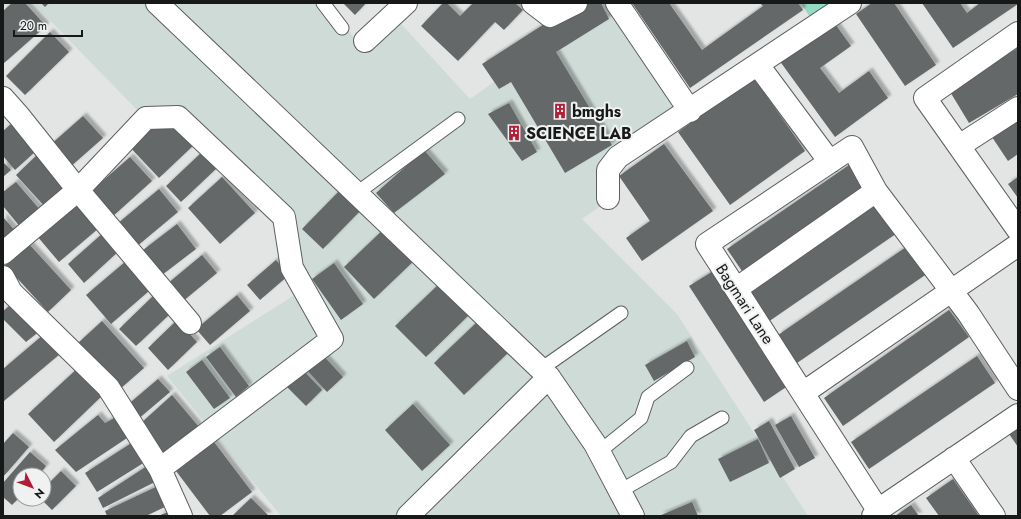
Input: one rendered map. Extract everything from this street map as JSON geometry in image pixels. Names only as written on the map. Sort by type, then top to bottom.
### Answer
[{"type":"street","points":[[157,3],[545,373],[599,452],[633,516]]},
{"type":"street","points":[[365,41],[406,3]]},
{"type":"street","points":[[533,3],[550,16],[576,3]]},
{"type":"street","points":[[617,3],[690,111]]},
{"type":"street","points":[[608,198],[608,170],[618,158],[850,3]]},
{"type":"street","points":[[1018,33],[925,98],[1018,230]]},
{"type":"street","points":[[758,65],[830,162]]},
{"type":"street","points":[[6,107],[190,323]]},
{"type":"street","points":[[959,146],[1018,108]]},
{"type":"street","points":[[3,253],[78,190],[146,118],[178,117],[284,217],[292,268],[332,339],[160,469]]},
{"type":"street","name":"Bagmari Lane","points":[[876,191],[852,147],[707,244],[803,394],[876,513]]},
{"type":"street","points":[[736,289],[876,191],[968,313],[1018,389]]},
{"type":"street","points":[[803,394],[1018,245]]},
{"type":"street","points":[[6,289],[108,387],[160,469],[182,516]]},
{"type":"street","points":[[408,516],[545,373]]},
{"type":"street","points":[[876,513],[1018,415]]},
{"type":"street","points":[[954,458],[994,516]]},
{"type":"lane","points":[[323,3],[342,28]]},
{"type":"lane","points":[[357,193],[458,118]]},
{"type":"lane","points":[[545,373],[621,313]]},
{"type":"lane","points":[[599,452],[641,418],[648,397],[687,368]]},
{"type":"lane","points":[[620,491],[671,462],[691,436],[722,418]]},
{"type":"shaded area","points":[[33,3],[329,3],[359,45],[392,14],[470,99],[605,3],[610,3],[681,107],[601,164],[602,205],[582,219],[677,314],[808,516],[281,516],[167,376],[309,286],[285,222],[177,114],[144,117]]},
{"type":"green space","points":[[801,3],[839,3],[813,22]]},
{"type":"building","points":[[12,3],[25,3],[46,26],[3,64],[3,11]]},
{"type":"building","points":[[41,3],[49,3],[45,7]]},
{"type":"building","points":[[343,3],[366,3],[355,15]]},
{"type":"building","points":[[443,3],[447,3],[460,16],[473,3],[515,3],[523,10],[504,30],[495,22],[458,61],[421,26]]},
{"type":"building","name":"bmghs","points":[[577,3],[601,3],[609,19],[556,52],[612,145],[565,173],[511,82],[499,89],[482,64]]},
{"type":"building","points":[[632,3],[669,3],[702,50],[763,6],[760,3],[798,3],[803,10],[690,88]]},
{"type":"building","points":[[872,3],[894,3],[936,65],[905,86],[856,14]]},
{"type":"building","points":[[922,3],[960,3],[967,13],[980,3],[1018,4],[953,48]]},
{"type":"building","points":[[833,21],[851,46],[820,68],[839,93],[869,71],[888,98],[835,137],[779,60]]},
{"type":"building","points":[[50,32],[69,52],[25,95],[6,76]]},
{"type":"building","points":[[1018,48],[1018,94],[969,123],[949,90]]},
{"type":"building","points":[[754,78],[805,151],[730,205],[678,132]]},
{"type":"building","name":"SCIENCE LAB","points":[[509,103],[537,152],[522,161],[488,114]]},
{"type":"building","points":[[83,116],[103,138],[69,168],[49,146]]},
{"type":"building","points":[[1018,119],[1018,154],[1008,161],[992,137]]},
{"type":"building","points":[[148,121],[177,125],[196,143],[159,178],[126,143]]},
{"type":"building","points":[[11,124],[36,151],[15,170],[3,156],[3,131]]},
{"type":"building","points":[[664,144],[713,211],[642,261],[626,238],[650,221],[619,176]]},
{"type":"building","points":[[424,150],[445,174],[394,213],[376,193]]},
{"type":"building","points":[[202,152],[217,168],[181,202],[166,186]]},
{"type":"building","points":[[38,154],[68,187],[46,208],[16,175]]},
{"type":"building","points":[[130,157],[152,181],[112,217],[90,192]]},
{"type":"building","points":[[3,162],[11,170],[3,177]]},
{"type":"building","points":[[852,163],[869,188],[744,274],[727,249]]},
{"type":"building","points":[[222,177],[255,213],[220,244],[188,208]]},
{"type":"building","points":[[1018,177],[1018,198],[1008,184]]},
{"type":"building","points":[[16,182],[41,211],[21,228],[3,206],[3,192]]},
{"type":"building","points":[[342,188],[363,208],[323,249],[302,229]]},
{"type":"building","points":[[159,189],[178,212],[136,247],[117,224]]},
{"type":"building","points":[[883,200],[903,229],[768,322],[749,294]]},
{"type":"building","points":[[78,202],[99,228],[59,262],[37,236]]},
{"type":"building","points":[[3,217],[17,233],[3,246]]},
{"type":"building","points":[[177,224],[196,249],[162,275],[143,250]]},
{"type":"building","points":[[388,225],[418,257],[374,299],[344,267]]},
{"type":"building","points":[[103,233],[119,251],[84,283],[68,264]]},
{"type":"building","points":[[912,243],[931,271],[797,363],[778,335]]},
{"type":"building","points":[[29,244],[71,290],[48,312],[5,265]]},
{"type":"building","points":[[202,255],[217,273],[182,302],[167,284]]},
{"type":"building","points":[[276,260],[289,275],[260,300],[247,285]]},
{"type":"building","points":[[125,262],[149,291],[111,324],[86,295]]},
{"type":"building","points":[[334,263],[363,304],[341,320],[312,279]]},
{"type":"building","points":[[718,268],[792,383],[764,402],[689,286]]},
{"type":"building","points":[[439,284],[469,315],[426,357],[395,326]]},
{"type":"building","points":[[237,295],[250,311],[210,345],[196,329]]},
{"type":"building","points":[[153,296],[170,314],[136,346],[119,329]]},
{"type":"building","points":[[14,302],[41,330],[26,342],[3,319],[3,311]]},
{"type":"building","points":[[949,310],[969,337],[843,426],[824,398]]},
{"type":"building","points":[[177,320],[197,342],[168,370],[148,348]]},
{"type":"building","points":[[102,321],[144,368],[120,389],[78,343]]},
{"type":"building","points":[[477,322],[508,353],[464,395],[434,363]]},
{"type":"building","points":[[43,335],[60,354],[4,401],[3,369]]},
{"type":"building","points":[[687,341],[695,357],[654,381],[645,365]]},
{"type":"building","points":[[220,347],[249,386],[236,397],[206,357]]},
{"type":"building","points":[[320,352],[343,377],[327,392],[304,367]]},
{"type":"building","points":[[977,356],[995,383],[869,469],[851,442]]},
{"type":"building","points":[[202,360],[230,398],[214,409],[186,372]]},
{"type":"building","points":[[79,367],[104,394],[54,442],[28,414]]},
{"type":"building","points":[[300,367],[322,390],[306,406],[283,383]]},
{"type":"building","points":[[158,379],[170,392],[137,420],[125,407]]},
{"type":"building","points":[[172,395],[199,427],[164,455],[140,424]]},
{"type":"building","points":[[413,404],[450,445],[422,471],[385,430]]},
{"type":"building","points":[[98,415],[105,423],[116,417],[130,436],[76,472],[55,450]]},
{"type":"building","points":[[791,416],[815,458],[799,467],[775,425]]},
{"type":"building","points":[[769,421],[795,469],[780,478],[754,430]]},
{"type":"building","points":[[1018,424],[1018,447],[1007,431]]},
{"type":"building","points":[[13,433],[29,447],[3,477],[3,444]]},
{"type":"building","points":[[211,438],[252,492],[220,516],[210,516],[173,467]]},
{"type":"building","points":[[758,439],[769,463],[730,482],[718,459]]},
{"type":"building","points":[[133,442],[145,462],[97,492],[85,473]]},
{"type":"building","points":[[30,452],[46,466],[45,467],[17,467]]},
{"type":"building","points":[[147,466],[155,482],[103,508],[98,498]]},
{"type":"building","points":[[61,471],[76,486],[52,510],[49,507],[52,507],[52,480]]},
{"type":"building","points":[[12,473],[12,505],[3,497],[3,483]]},
{"type":"building","points":[[953,479],[979,516],[939,516],[926,498]]},
{"type":"building","points":[[160,485],[169,505],[146,516],[107,516],[105,511]]},
{"type":"building","points":[[251,498],[269,516],[232,516]]},
{"type":"building","points":[[692,502],[698,516],[659,516]]},
{"type":"building","points":[[911,505],[919,516],[895,516]]},
{"type":"building","points":[[170,511],[172,516],[158,516]]},
{"type":"place","name":"bmghs","points":[[560,111]]},
{"type":"place","name":"SCIENCE LAB","points":[[514,133]]}]
